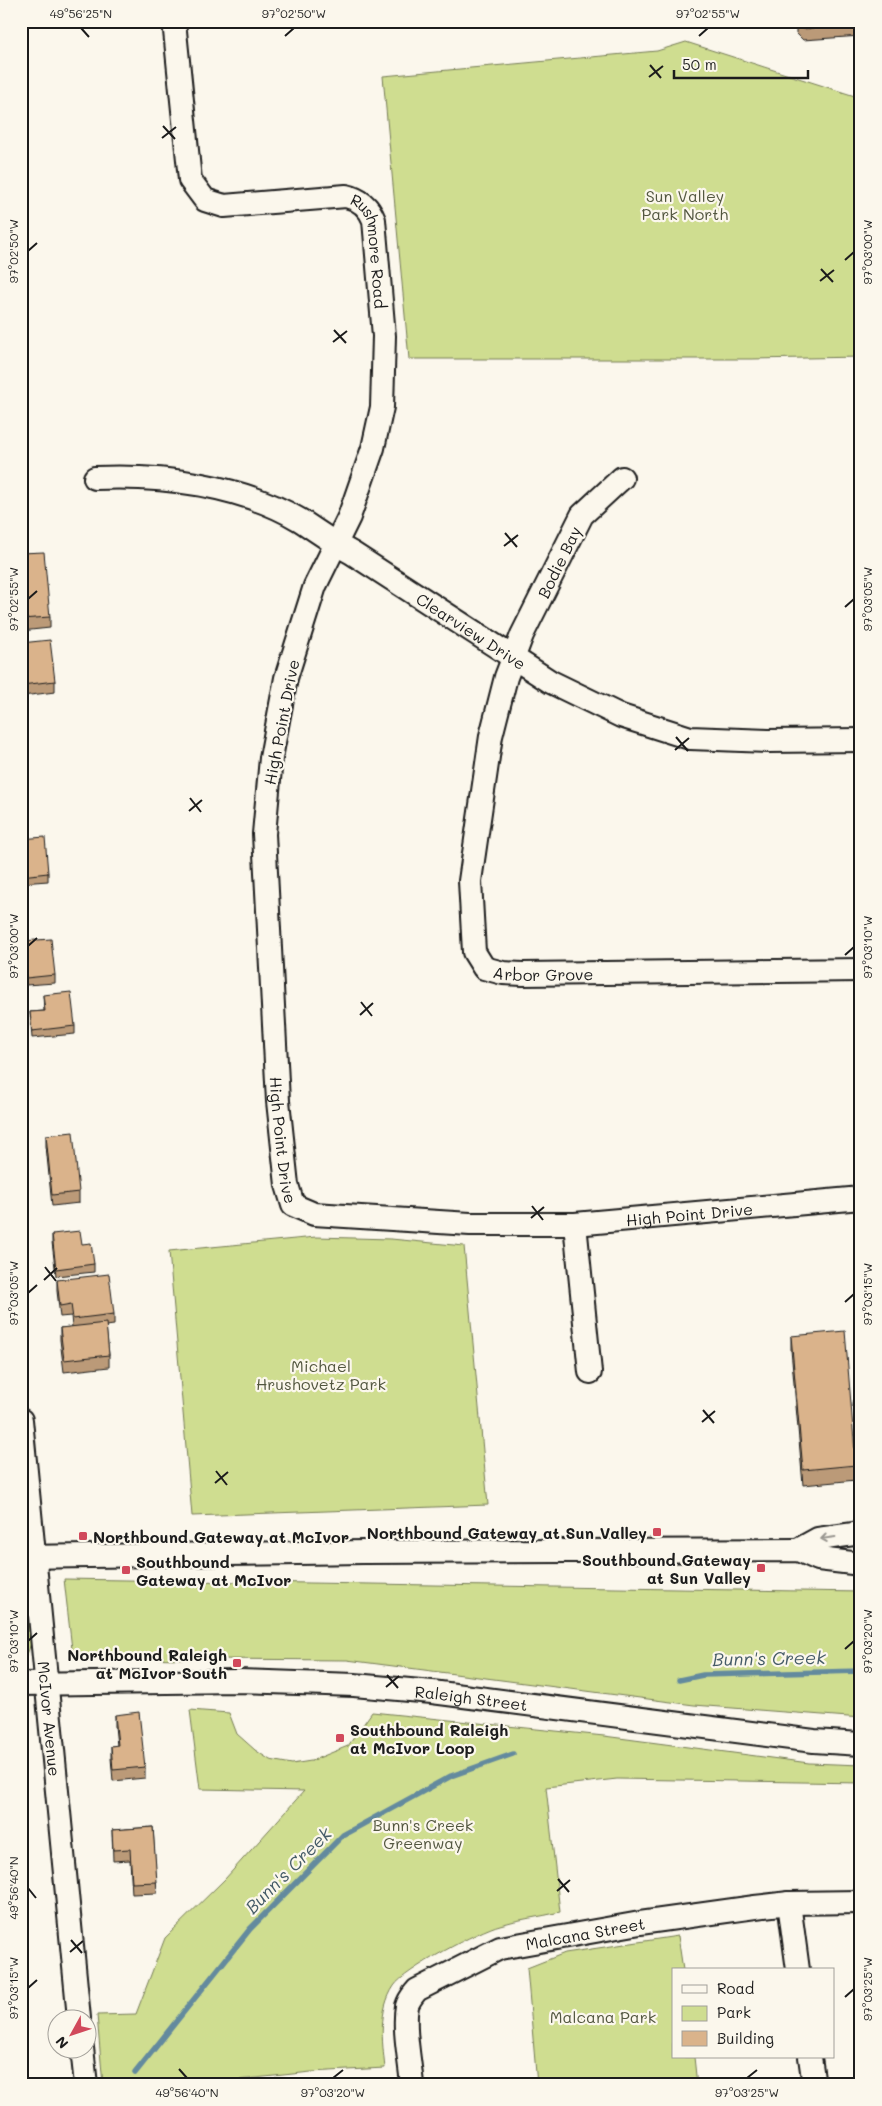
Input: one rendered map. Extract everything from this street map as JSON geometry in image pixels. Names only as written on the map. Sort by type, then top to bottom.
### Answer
[{"type":"street","name":"Rushmore Road","points":[[174,21],[190,180],[205,200],[224,206],[346,196],[353,197],[363,204],[374,220],[384,336],[382,407],[370,457],[349,517],[335,544]]},
{"type":"street","name":"Clearview Drive","points":[[95,478],[130,476],[174,480],[238,494],[270,506],[300,520],[551,682],[621,716],[690,738],[861,740]]},
{"type":"street","name":"Bodie Bay","points":[[513,659],[522,635],[582,515],[622,478]]},
{"type":"street","name":"High Point Drive","points":[[335,544],[316,586],[286,678],[271,758],[264,834],[278,1101],[287,1185],[293,1205],[314,1214],[470,1224],[575,1224],[861,1198]]},
{"type":"street","name":"Arbor Grove","points":[[513,659],[506,677],[491,736],[470,881],[474,952],[484,968],[523,974],[861,970]]},
{"type":"street","points":[[575,1224],[590,1372]]},
{"type":"street","name":"McIvor Avenue","points":[[21,1420],[28,1557],[46,1684],[78,2008]]},
{"type":"street","points":[[798,1550],[818,1539],[861,1533]]},
{"type":"street","points":[[28,1557],[364,1552],[798,1550],[818,1559],[861,1564]]},
{"type":"street","name":"Raleigh Street","points":[[21,1684],[239,1681],[354,1685],[432,1692],[814,1741],[861,1744]]},
{"type":"street","name":"Malcana Street","points":[[412,2085],[406,2019],[407,2004],[411,1997],[418,1990],[500,1948],[640,1923],[789,1903],[861,1902]]},
{"type":"street","points":[[789,1903],[798,1968]]},
{"type":"street","points":[[83,2058],[86,2085]]},
{"type":"street","points":[[810,2058],[814,2085]]},
{"type":"green space","name":"Sun Valley Park North","points":[[686,42],[861,98],[861,357],[752,359],[409,359],[383,76],[657,51]]},
{"type":"green space","name":"Michael Hrushovetz Park","points":[[316,1237],[391,1239],[464,1246],[488,1505],[192,1516],[169,1251]]},
{"type":"green space","points":[[64,1579],[861,1592],[861,1718],[694,1705],[347,1660],[73,1658]]},
{"type":"green space","points":[[21,1581],[26,1581],[32,1640],[27,1655],[21,1659]]},
{"type":"green space","name":"Bunn's Creek Greenway","points":[[190,1710],[229,1713],[237,1734],[255,1750],[270,1760],[292,1764],[311,1761],[348,1746],[372,1712],[604,1736],[809,1763],[861,1765],[861,1783],[617,1779],[546,1787],[560,1912],[490,1928],[443,1951],[401,1979],[389,1995],[383,2015],[382,2037],[385,2068],[311,2072],[191,2085],[103,2085],[98,2015],[136,2014],[165,1938],[225,1879],[304,1791],[200,1789]]},
{"type":"green space","name":"Malcana Park","points":[[678,1936],[683,1968],[672,1968],[672,2058],[694,2058],[697,2085],[537,2085],[527,1968],[565,1953]]},
{"type":"building","points":[[796,21],[861,21],[861,25],[803,29]]},
{"type":"building","points":[[44,552],[50,617],[21,619],[21,553]]},
{"type":"building","points":[[50,640],[55,681],[22,685],[21,643]]},
{"type":"building","points":[[45,837],[48,873],[21,876],[21,839]]},
{"type":"building","points":[[51,939],[55,975],[26,978],[22,941]]},
{"type":"building","points":[[71,992],[75,1026],[32,1031],[30,1012],[45,1011],[43,995]]},
{"type":"building","points":[[73,1132],[79,1192],[52,1195],[46,1135]]},
{"type":"building","points":[[80,1231],[82,1244],[91,1243],[94,1264],[56,1269],[52,1234]]},
{"type":"building","points":[[109,1274],[114,1314],[73,1319],[71,1304],[60,1306],[57,1280]]},
{"type":"building","points":[[106,1323],[109,1355],[64,1360],[60,1328]]},
{"type":"building","points":[[845,1331],[856,1465],[803,1470],[791,1336]]},
{"type":"building","points":[[139,1712],[145,1767],[113,1770],[111,1746],[118,1745],[115,1715]]},
{"type":"building","points":[[153,1827],[157,1882],[132,1883],[130,1849],[113,1850],[112,1830]]},
{"type":"waterway","name":"Bunn's Creek","points":[[679,1680],[703,1675],[861,1671]]},
{"type":"waterway","name":"Bunn's Creek","points":[[135,2073],[250,1929],[343,1835],[451,1776],[513,1754]]},
{"type":"place","name":"Northbound Gateway at Sun Valley","points":[[657,1532]]},
{"type":"place","name":"Northbound Gateway at McIvor","points":[[83,1536]]},
{"type":"place","name":"Southbound Gateway at Sun Valley","points":[[761,1568]]},
{"type":"place","name":"Southbound Gateway at McIvor","points":[[126,1570]]},
{"type":"place","name":"Northbound Raleigh at McIvor South","points":[[237,1663]]},
{"type":"place","name":"Southbound Raleigh at McIvor Loop","points":[[340,1738]]}]
